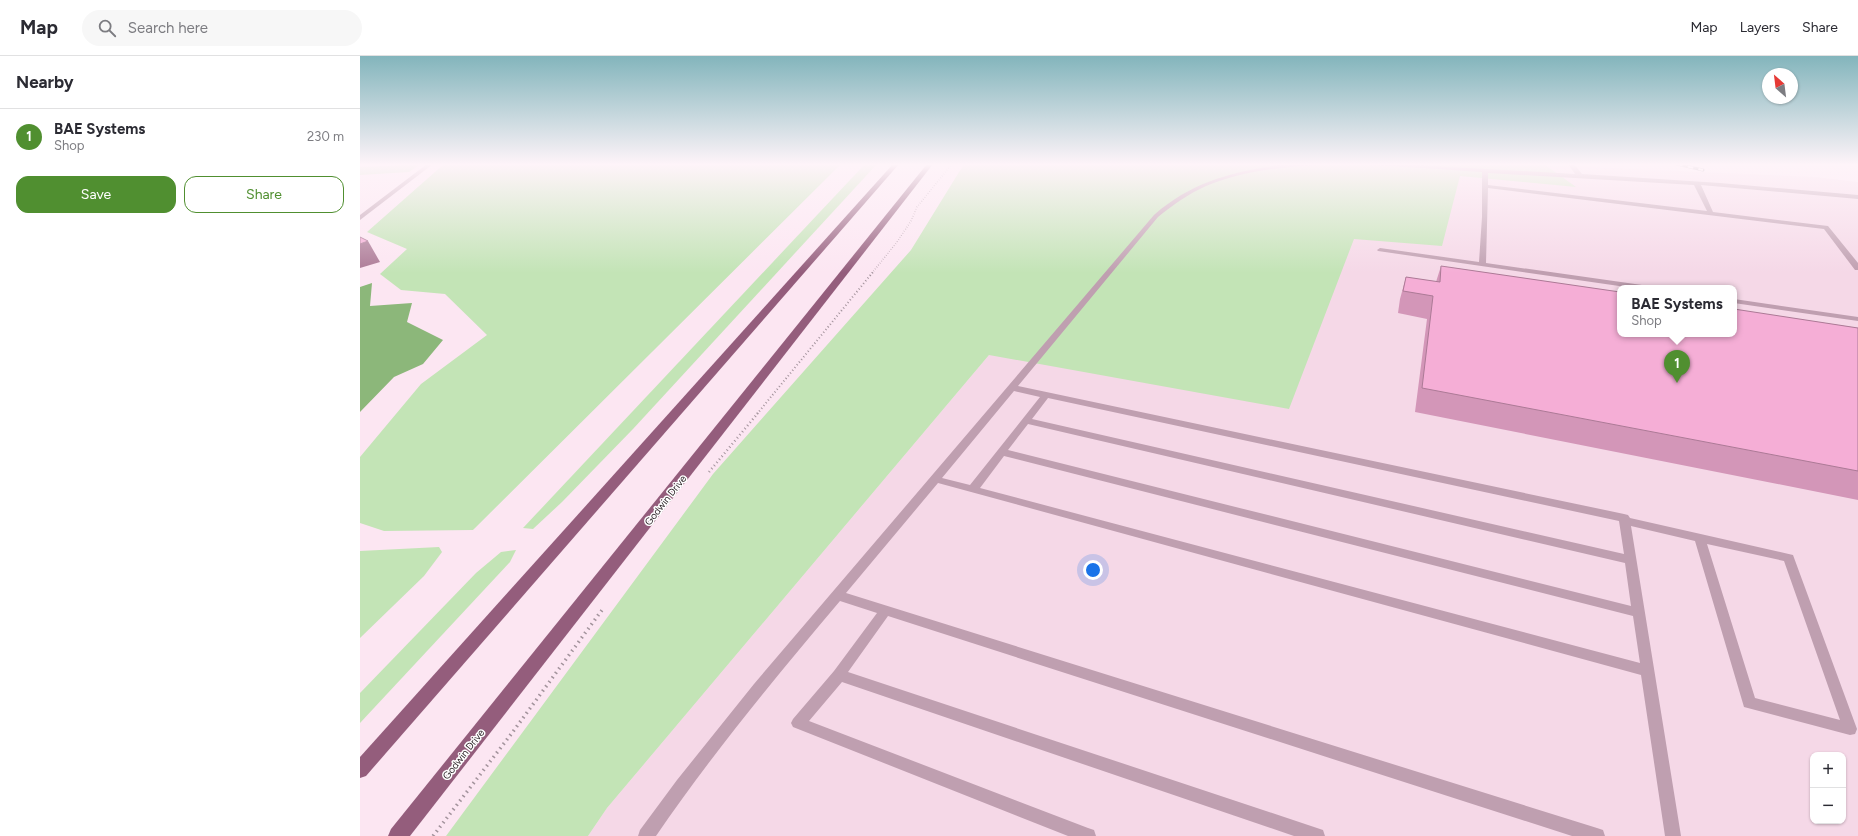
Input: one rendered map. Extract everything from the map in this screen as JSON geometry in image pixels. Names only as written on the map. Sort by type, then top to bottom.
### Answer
[{"type":"main road","points":[[360,770],[864,200]]},
{"type":"main road","name":"Godwin Drive","points":[[398,836],[901,200]]},
{"type":"lane","points":[[360,218],[383,200]]},
{"type":"lane","points":[[646,836],[682,785],[837,595],[1156,216],[1176,200]]},
{"type":"lane","points":[[1482,263],[1486,200]]},
{"type":"lane","points":[[1606,200],[1826,227],[1858,268]]},
{"type":"lane","points":[[1705,200],[1711,213]]},
{"type":"lane","points":[[1380,250],[1482,263],[1629,285]]},
{"type":"lane","points":[[1737,301],[1858,319]]},
{"type":"lane","points":[[1012,388],[1624,518],[1673,836]]},
{"type":"lane","points":[[973,489],[1046,395]]},
{"type":"lane","points":[[1026,420],[1630,560]]},
{"type":"lane","points":[[1002,452],[1638,612]]},
{"type":"lane","points":[[935,479],[1648,671]]},
{"type":"lane","points":[[1624,521],[1700,538],[1789,558],[1850,729],[1749,703],[1700,538]]},
{"type":"lane","points":[[837,595],[1597,836]]},
{"type":"lane","points":[[886,610],[839,676],[798,723],[1088,836]]},
{"type":"lane","points":[[839,676],[1317,836]]},
{"type":"path","points":[[707,474],[897,242],[911,222],[917,206],[922,200]]},
{"type":"path","points":[[433,836],[512,733],[606,604]]},
{"type":"shaded area","points":[[403,200],[804,200],[473,530],[384,531],[360,523],[360,457],[421,384],[487,335],[445,294],[401,290],[380,274],[407,249],[367,232]]},
{"type":"shaded area","points":[[831,200],[843,200],[633,429],[562,502],[533,529],[523,528]]},
{"type":"shaded area","points":[[942,200],[1454,200],[1442,246],[1354,239],[1289,409],[989,355],[607,808],[588,836],[446,836],[713,474],[911,250]]},
{"type":"shaded area","points":[[1203,200],[1858,200],[1858,836],[588,836],[607,808],[989,355]]},
{"type":"shaded area","points":[[372,283],[370,306],[412,303],[407,322],[443,340],[423,364],[394,377],[360,412],[360,287]]},
{"type":"shaded area","points":[[439,547],[442,552],[424,576],[360,638],[360,551]]},
{"type":"shaded area","points":[[516,550],[510,562],[360,723],[360,693],[476,573],[501,552]]},
{"type":"building","points":[[360,237],[368,241],[360,244]]},
{"type":"building","points":[[1441,266],[1617,292],[1617,337],[1737,337],[1737,309],[1858,328],[1858,471],[1422,388],[1433,296],[1403,291],[1406,277],[1440,282]]},
{"type":"place","name":"BAE Systems","points":[[1677,383]]}]
